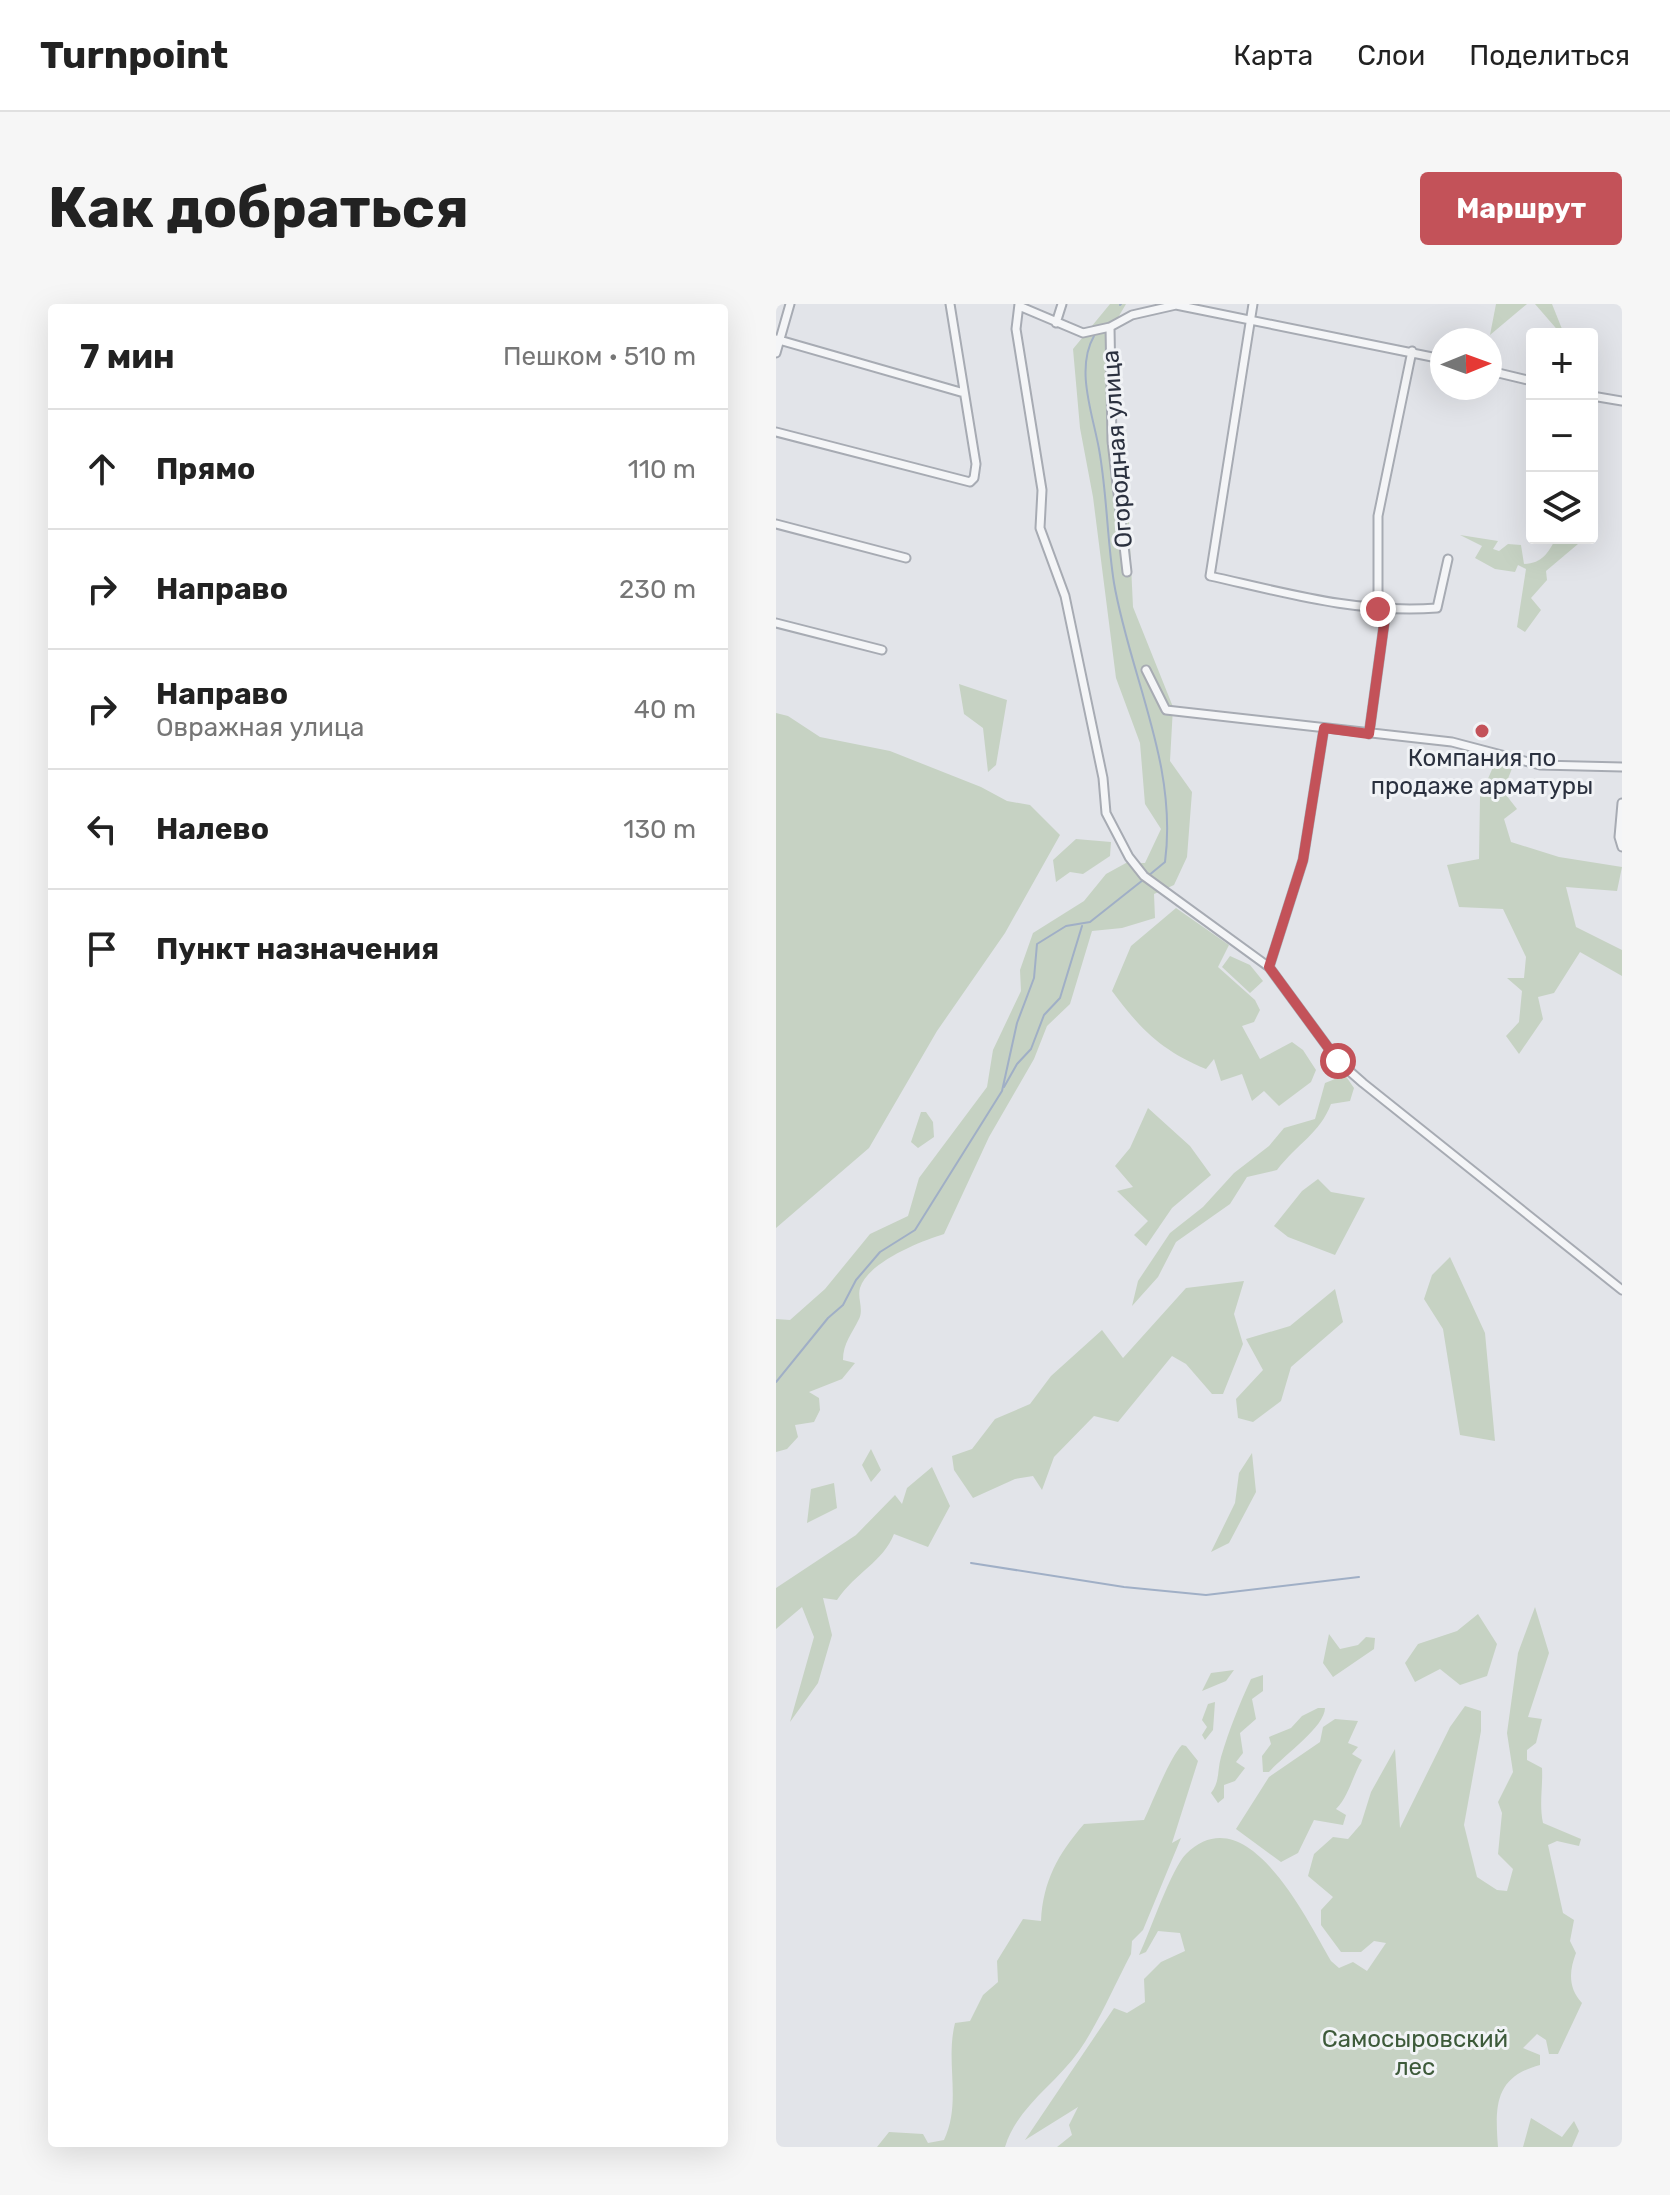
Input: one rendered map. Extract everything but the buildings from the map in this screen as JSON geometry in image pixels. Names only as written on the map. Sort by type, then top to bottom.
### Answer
[{"type":"street","points":[[776,353],[790,304]]},
{"type":"street","points":[[776,432],[965,483],[974,478],[976,464],[950,304]]},
{"type":"street","points":[[1056,323],[1062,304]]},
{"type":"street","points":[[1253,304],[1210,576],[1350,608],[1437,608],[1448,559]]},
{"type":"street","points":[[1019,305],[1029,313],[1083,333],[1110,327]]},
{"type":"street","points":[[1019,305],[1016,329],[1042,490],[1040,528],[1065,596],[1103,778],[1106,813],[1129,857],[1147,878],[1269,967],[1338,1061],[1439,1147],[1622,1290]]},
{"type":"street","name":"Огородная улица","points":[[1127,572],[1112,441],[1110,327],[1132,315],[1176,305],[1430,356]]},
{"type":"street","points":[[778,339],[964,393]]},
{"type":"street","points":[[1369,734],[1382,610],[1378,516],[1412,351]]},
{"type":"street","points":[[1502,374],[1526,380]]},
{"type":"street","points":[[1598,397],[1622,401]]},
{"type":"street","points":[[776,524],[906,558]]},
{"type":"street","points":[[776,623],[882,650]]},
{"type":"street","points":[[1146,670],[1166,710],[1452,742],[1540,765],[1622,767]]},
{"type":"street","points":[[1269,967],[1303,860],[1324,728]]},
{"type":"street","points":[[1622,803],[1622,847]]},
{"type":"green space","points":[[1110,304],[1126,304],[1106,338],[1114,446],[1129,523],[1133,607],[1173,707],[1170,761],[1192,792],[1187,857],[1174,885],[1154,894],[1155,918],[1122,928],[1092,931],[1070,1004],[1047,1026],[1034,1059],[989,1137],[944,1234],[896,1254],[865,1279],[859,1292],[860,1315],[843,1354],[843,1360],[855,1363],[842,1379],[809,1392],[819,1398],[820,1410],[814,1422],[795,1425],[798,1437],[787,1449],[776,1452],[776,1319],[790,1320],[825,1289],[870,1234],[908,1216],[919,1178],[987,1087],[993,1050],[1021,991],[1020,970],[1033,933],[1084,901],[1106,874],[1126,863],[1145,863],[1161,829],[1145,804],[1140,743],[1116,678],[1093,497],[1080,428],[1073,349]]},
{"type":"green space","points":[[1496,304],[1527,304],[1498,328],[1491,328]]},
{"type":"green space","points":[[1535,304],[1552,304],[1562,328],[1556,328]]},
{"type":"green space","points":[[1460,535],[1498,541],[1493,549],[1499,551],[1508,544],[1521,545],[1524,564],[1536,562],[1552,544],[1578,544],[1546,571],[1547,580],[1531,598],[1541,610],[1525,632],[1517,627],[1526,569],[1518,565],[1515,572],[1495,569],[1475,558],[1482,546]]},
{"type":"green space","points":[[959,684],[1007,700],[996,765],[988,772],[983,728],[964,714]]},
{"type":"green space","points":[[776,713],[788,716],[820,737],[890,751],[981,787],[1007,801],[1030,805],[1060,835],[1005,933],[937,1031],[869,1148],[776,1228]]},
{"type":"green space","points":[[1497,758],[1515,761],[1503,791],[1517,809],[1504,819],[1511,842],[1559,857],[1622,867],[1617,891],[1566,887],[1576,927],[1622,950],[1622,976],[1580,952],[1554,993],[1538,997],[1543,1019],[1519,1054],[1506,1036],[1519,1022],[1522,991],[1507,978],[1524,978],[1526,957],[1503,909],[1459,907],[1447,865],[1479,859],[1480,797]]},
{"type":"green space","points":[[1076,839],[1111,842],[1110,856],[1083,874],[1070,872],[1056,882],[1053,860]]},
{"type":"green space","points":[[1176,908],[1229,945],[1218,967],[1255,1000],[1260,1010],[1254,1022],[1242,1026],[1260,1059],[1292,1042],[1303,1050],[1316,1070],[1311,1082],[1279,1106],[1264,1091],[1252,1101],[1242,1074],[1221,1081],[1214,1059],[1206,1069],[1177,1055],[1142,1028],[1112,991],[1131,946]]},
{"type":"green space","points":[[1230,956],[1250,965],[1263,981],[1250,993],[1222,967]]},
{"type":"green space","points":[[1345,1075],[1354,1088],[1350,1101],[1331,1104],[1314,1131],[1277,1170],[1247,1177],[1230,1204],[1176,1242],[1158,1277],[1132,1306],[1138,1281],[1170,1233],[1203,1207],[1234,1173],[1269,1146],[1284,1128],[1315,1119],[1325,1083]]},
{"type":"green space","points":[[1148,1108],[1190,1146],[1211,1175],[1172,1208],[1146,1246],[1134,1235],[1148,1221],[1117,1191],[1133,1187],[1115,1166],[1130,1148]]},
{"type":"green space","points":[[921,1112],[926,1112],[933,1122],[934,1137],[918,1148],[911,1142]]},
{"type":"green space","points":[[1318,1179],[1331,1192],[1365,1198],[1335,1255],[1288,1237],[1274,1226],[1302,1191]]},
{"type":"green space","points":[[1450,1257],[1485,1333],[1495,1441],[1460,1435],[1443,1329],[1424,1299],[1432,1275]]},
{"type":"green space","points":[[1244,1281],[1234,1314],[1243,1344],[1223,1394],[1212,1394],[1186,1364],[1172,1356],[1118,1422],[1094,1416],[1054,1457],[1042,1490],[1033,1476],[1015,1479],[973,1498],[954,1470],[952,1456],[972,1449],[995,1419],[1030,1404],[1051,1376],[1102,1330],[1123,1358],[1186,1288]]},
{"type":"green space","points":[[1335,1289],[1343,1322],[1291,1367],[1281,1401],[1253,1422],[1238,1418],[1236,1399],[1263,1370],[1246,1339],[1290,1326]]},
{"type":"green space","points":[[871,1449],[881,1470],[871,1482],[862,1465]]},
{"type":"green space","points":[[1252,1453],[1256,1492],[1229,1543],[1211,1552],[1235,1503],[1239,1473]]},
{"type":"green space","points":[[932,1467],[950,1506],[928,1547],[894,1534],[883,1552],[837,1600],[823,1598],[832,1635],[818,1683],[790,1722],[814,1637],[802,1607],[776,1629],[776,1588],[856,1535],[895,1495],[902,1504],[907,1488]]},
{"type":"green space","points":[[834,1483],[837,1508],[807,1523],[811,1489]]},
{"type":"green space","name":"Самосыровский лес","points":[[1535,1607],[1549,1653],[1528,1717],[1542,1719],[1536,1743],[1527,1750],[1527,1760],[1542,1768],[1543,1823],[1581,1839],[1579,1846],[1557,1841],[1548,1845],[1563,1913],[1574,1920],[1570,1941],[1576,1953],[1571,1979],[1582,2003],[1558,2054],[1549,2054],[1546,2040],[1537,2034],[1523,2048],[1540,2055],[1540,2065],[1525,2070],[1506,2086],[1498,2107],[1498,2147],[1057,2147],[1072,2135],[1069,2125],[1078,2107],[1025,2140],[1114,2008],[1127,2013],[1145,2002],[1144,1979],[1161,1962],[1185,1951],[1180,1933],[1158,1931],[1146,1952],[1139,1955],[1180,1862],[1186,1854],[1209,1840],[1231,1840],[1252,1851],[1291,1893],[1331,1961],[1339,1968],[1353,1962],[1367,1971],[1386,1943],[1374,1941],[1361,1952],[1341,1952],[1321,1925],[1321,1910],[1333,1897],[1308,1876],[1314,1854],[1333,1837],[1348,1839],[1361,1824],[1371,1792],[1395,1749],[1400,1828],[1450,1727],[1465,1706],[1481,1711],[1481,1731],[1464,1825],[1477,1877],[1497,1890],[1507,1891],[1513,1869],[1498,1854],[1502,1813],[1498,1802],[1513,1772],[1507,1733],[1518,1653]]},
{"type":"green space","points":[[1478,1614],[1497,1644],[1487,1676],[1460,1685],[1440,1669],[1415,1682],[1405,1663],[1418,1644],[1457,1631]]},
{"type":"green space","points":[[1329,1634],[1340,1649],[1358,1645],[1366,1637],[1375,1638],[1374,1649],[1333,1677],[1323,1663]]},
{"type":"green space","points":[[1234,1670],[1226,1681],[1202,1691],[1211,1673]]},
{"type":"green space","points":[[1263,1675],[1263,1691],[1252,1699],[1256,1719],[1240,1733],[1243,1753],[1236,1762],[1245,1768],[1235,1781],[1224,1785],[1224,1798],[1218,1803],[1211,1793],[1227,1737],[1251,1679]]},
{"type":"green space","points":[[1215,1702],[1213,1730],[1205,1740],[1202,1735],[1207,1727],[1202,1720],[1208,1704]]},
{"type":"green space","points":[[1325,1708],[1318,1724],[1269,1772],[1263,1772],[1262,1756],[1271,1744],[1269,1737],[1291,1728],[1302,1716]]},
{"type":"green space","points":[[1335,1719],[1358,1721],[1348,1743],[1358,1747],[1352,1754],[1362,1760],[1336,1809],[1346,1815],[1343,1825],[1314,1820],[1298,1853],[1281,1862],[1236,1829],[1269,1777],[1320,1742],[1323,1727]]},
{"type":"green space","points":[[1182,1745],[1198,1761],[1172,1843],[1181,1838],[1143,1930],[1132,1941],[1131,1954],[1079,2051],[1027,2108],[1005,2147],[877,2147],[889,2132],[923,2134],[928,2143],[944,2140],[952,2111],[952,2038],[955,2023],[970,2021],[983,1995],[998,1982],[997,1961],[1023,1919],[1041,1921],[1049,1881],[1059,1857],[1075,1835],[1084,1824],[1144,1820],[1167,1769]]},
{"type":"green space","name":"Самосыровский лес","points":[[1531,2118],[1562,2137],[1574,2121],[1579,2131],[1572,2147],[1523,2147]]},
{"type":"waterway","points":[[1094,336],[1086,363],[1086,377],[1102,466],[1114,583],[1159,756],[1165,791],[1165,862],[1148,876]]},
{"type":"waterway","points":[[776,1382],[828,1318],[843,1305],[856,1280],[880,1252],[915,1230],[1002,1091],[1017,1023],[1034,978],[1037,944],[1066,926],[1090,922],[1143,880]]},
{"type":"waterway","points":[[1004,1087],[1017,1064],[1031,1049],[1044,1015],[1060,998],[1082,926]]},
{"type":"waterway","points":[[971,1563],[1124,1587],[1206,1595],[1359,1577]]},
{"type":"place","name":"Компания по продаже арматуры","points":[[1482,731]]},
{"type":"route","points":[[1338,1061],[1269,967],[1276,954],[1303,860],[1324,728],[1369,734],[1386,610],[1378,609]]}]
